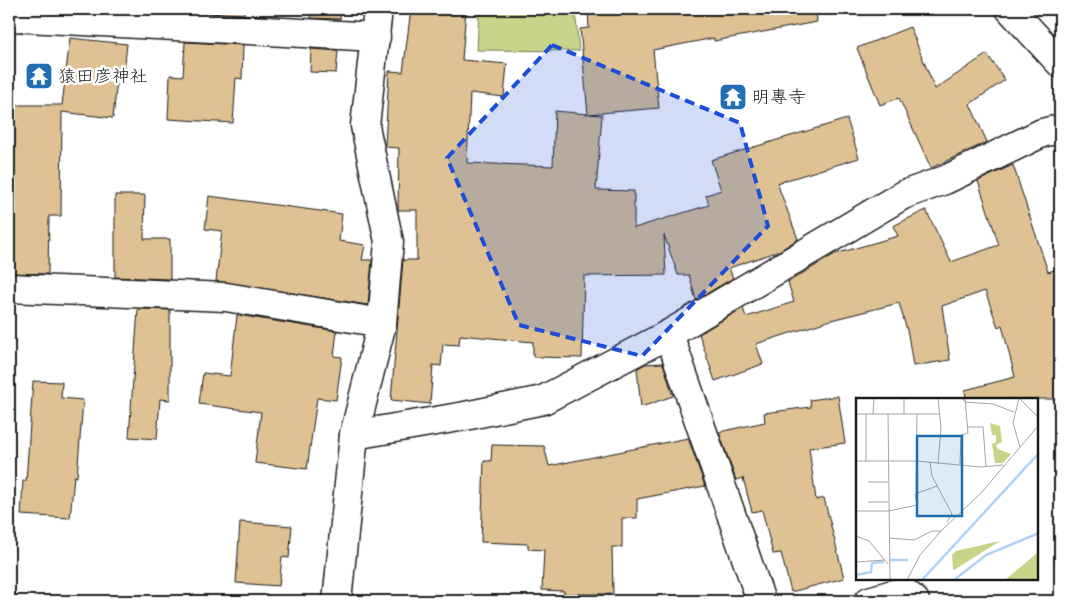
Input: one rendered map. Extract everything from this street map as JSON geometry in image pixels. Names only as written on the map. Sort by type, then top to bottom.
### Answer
[{"type":"street","points":[[337,601],[354,436],[382,323],[389,242],[365,126],[378,9]]},
{"type":"street","points":[[1010,9],[1060,63]]},
{"type":"street","points":[[9,17],[376,37]]},
{"type":"street","points":[[354,436],[543,400],[669,334],[903,195],[945,180],[1042,133],[1054,130],[1060,133]]},
{"type":"street","points":[[9,288],[226,297],[382,323]]},
{"type":"street","points":[[669,334],[760,601]]},
{"type":"street","points":[[870,601],[903,592],[915,601]]},
{"type":"highlighted area","points":[[552,45],[740,123],[768,226],[642,356],[519,325],[447,158]]},
{"type":"green space","points":[[479,9],[575,9],[579,51],[477,50]]},
{"type":"building","points":[[186,9],[244,9],[244,14],[186,11]]},
{"type":"building","points":[[312,9],[341,9],[340,19],[311,18]]},
{"type":"building","points":[[411,9],[466,9],[462,60],[507,64],[504,97],[470,93],[467,163],[553,166],[555,111],[588,114],[580,29],[589,28],[588,9],[816,9],[817,22],[714,41],[714,38],[653,50],[659,108],[589,114],[602,115],[596,190],[634,191],[634,228],[709,205],[706,195],[721,190],[711,160],[847,119],[859,158],[777,183],[798,239],[779,251],[729,268],[733,278],[696,300],[689,275],[678,275],[664,235],[666,275],[584,276],[582,358],[533,357],[533,342],[460,335],[459,345],[443,344],[441,366],[433,365],[430,404],[391,400],[403,260],[417,260],[417,210],[398,210],[399,148],[385,147],[389,71],[403,72]]},
{"type":"building","points":[[910,27],[935,89],[987,54],[1005,80],[970,104],[987,142],[931,168],[899,98],[880,105],[857,48]]},
{"type":"building","points":[[70,38],[127,44],[123,81],[117,80],[113,118],[62,112],[61,216],[49,216],[48,274],[9,273],[9,105],[62,105]]},
{"type":"building","points":[[185,42],[243,45],[242,79],[236,78],[233,123],[168,119],[170,75],[183,76]]},
{"type":"building","points":[[311,49],[338,51],[336,73],[310,72]]},
{"type":"building","points":[[1013,165],[1048,272],[1060,268],[1060,399],[966,398],[965,390],[1015,377],[1002,325],[998,327],[985,291],[942,306],[950,360],[913,366],[908,334],[899,303],[831,320],[756,344],[763,364],[715,381],[699,334],[743,308],[746,317],[794,302],[788,282],[835,254],[898,236],[893,226],[926,210],[951,262],[999,245],[978,181]]},
{"type":"building","points":[[115,195],[145,195],[144,239],[170,239],[170,279],[115,277]]},
{"type":"building","points":[[209,196],[342,214],[339,241],[365,245],[362,260],[372,260],[368,305],[216,281],[222,231],[205,229]]},
{"type":"building","points":[[138,309],[170,310],[170,400],[160,399],[157,439],[129,437]]},
{"type":"building","points":[[237,315],[337,331],[334,356],[342,357],[336,400],[317,398],[307,469],[255,463],[261,412],[199,404],[203,373],[230,376]]},
{"type":"building","points":[[663,363],[673,396],[641,407],[637,369],[645,364]]},
{"type":"building","points":[[33,381],[62,382],[61,398],[83,400],[77,477],[74,476],[70,518],[21,515],[23,481],[26,481]]},
{"type":"building","points":[[838,396],[845,443],[809,448],[816,500],[824,498],[844,578],[791,592],[781,553],[773,554],[762,510],[752,512],[743,478],[736,480],[719,432],[765,422],[764,413],[811,407],[810,400]]},
{"type":"building","points":[[688,438],[705,486],[637,499],[637,518],[622,518],[622,547],[612,547],[613,594],[564,594],[564,591],[542,590],[544,550],[528,549],[528,544],[481,542],[484,461],[491,461],[492,445],[544,446],[549,466]]},
{"type":"building","points":[[240,522],[292,526],[289,558],[282,557],[279,586],[236,583]]},
{"type":"place","name":"猿田彦神社","points":[[39,76]]},
{"type":"place","name":"明專寺","points":[[733,97]]}]
